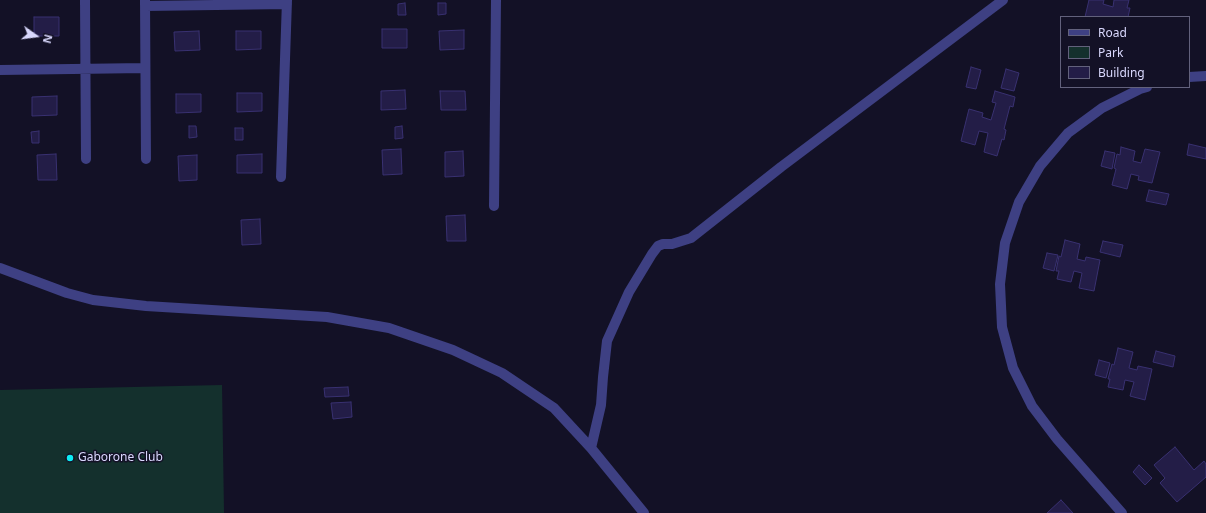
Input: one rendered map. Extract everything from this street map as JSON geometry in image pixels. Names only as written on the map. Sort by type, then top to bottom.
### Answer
[{"type":"street","points":[[84,0],[86,159]]},
{"type":"street","points":[[494,206],[496,0]]},
{"type":"street","points":[[591,448],[601,405],[607,341],[629,292],[658,246],[663,244],[672,244],[691,238],[782,167],[1003,0]]},
{"type":"street","points":[[146,158],[145,3],[287,2],[281,176]]},
{"type":"street","points":[[0,70],[145,68]]},
{"type":"street","points":[[1190,77],[1206,76]]},
{"type":"street","points":[[1122,513],[1057,439],[1032,406],[1013,368],[1002,327],[1000,284],[1005,242],[1019,202],[1040,166],[1068,133],[1102,108],[1144,88]]},
{"type":"street","points":[[0,268],[67,293],[94,300],[146,306],[327,317],[389,328],[452,350],[502,374],[554,408],[591,448],[644,513]]},
{"type":"green space","points":[[222,385],[224,513],[0,513],[0,390]]},
{"type":"building","points":[[1089,0],[1104,0],[1103,4],[1113,7],[1114,0],[1129,0],[1127,8],[1130,8],[1128,16],[1085,16]]},
{"type":"building","points":[[405,3],[406,15],[398,15],[398,4]]},
{"type":"building","points":[[438,3],[446,3],[446,14],[438,15]]},
{"type":"building","points":[[34,17],[59,17],[59,36],[34,36]]},
{"type":"building","points":[[382,29],[407,29],[407,48],[382,48]]},
{"type":"building","points":[[464,30],[464,49],[440,50],[439,31]]},
{"type":"building","points":[[199,31],[200,50],[175,51],[174,32]]},
{"type":"building","points":[[236,31],[261,31],[261,49],[236,50]]},
{"type":"building","points":[[971,67],[981,70],[976,89],[966,87]]},
{"type":"building","points":[[1006,69],[1019,73],[1014,91],[1001,88]]},
{"type":"building","points":[[405,90],[406,109],[381,110],[381,91]]},
{"type":"building","points":[[440,91],[465,91],[466,110],[441,110]]},
{"type":"building","points":[[995,91],[1015,97],[1013,107],[1010,106],[1004,129],[1006,130],[1004,140],[1002,139],[997,156],[984,152],[988,133],[979,131],[975,145],[961,141],[969,109],[983,113],[982,117],[991,120],[996,103],[992,102]]},
{"type":"building","points":[[237,93],[262,93],[262,111],[237,112]]},
{"type":"building","points":[[176,94],[201,94],[201,112],[176,113]]},
{"type":"building","points":[[57,96],[57,115],[32,116],[32,97]]},
{"type":"building","points":[[189,126],[196,126],[197,137],[189,138]]},
{"type":"building","points":[[402,126],[403,138],[395,139],[395,127]]},
{"type":"building","points":[[235,128],[243,128],[243,140],[235,140]]},
{"type":"building","points":[[39,131],[39,143],[32,143],[31,132]]},
{"type":"building","points":[[1189,144],[1206,148],[1206,159],[1187,155]]},
{"type":"building","points":[[1121,147],[1135,151],[1133,161],[1141,163],[1145,149],[1160,152],[1152,183],[1138,180],[1139,176],[1131,174],[1127,189],[1112,185],[1116,169],[1114,168],[1117,154],[1120,155]]},
{"type":"building","points":[[401,149],[402,174],[383,175],[382,150]]},
{"type":"building","points":[[463,151],[464,176],[445,177],[445,152]]},
{"type":"building","points":[[1105,151],[1115,153],[1112,169],[1101,166]]},
{"type":"building","points":[[56,154],[57,180],[38,180],[37,155]]},
{"type":"building","points":[[262,154],[262,173],[237,173],[237,155]]},
{"type":"building","points":[[197,155],[197,180],[179,181],[178,156]]},
{"type":"building","points":[[1149,190],[1169,194],[1166,205],[1146,201]]},
{"type":"building","points":[[465,215],[466,241],[447,241],[446,216]]},
{"type":"building","points":[[260,219],[261,244],[242,245],[241,220]]},
{"type":"building","points":[[1065,240],[1080,244],[1077,259],[1085,261],[1086,257],[1100,260],[1094,291],[1079,288],[1082,273],[1074,271],[1071,282],[1057,279],[1059,271],[1056,271],[1059,256],[1061,257]]},
{"type":"building","points":[[1103,241],[1123,245],[1120,257],[1100,252]]},
{"type":"building","points":[[1047,253],[1058,255],[1054,271],[1043,268]]},
{"type":"building","points":[[1118,348],[1133,352],[1129,368],[1137,370],[1138,366],[1152,369],[1145,400],[1130,396],[1134,382],[1125,380],[1123,390],[1108,387],[1110,379],[1108,379],[1112,364],[1114,365]]},
{"type":"building","points":[[1156,351],[1175,356],[1173,367],[1153,362]]},
{"type":"building","points":[[1099,360],[1110,363],[1106,378],[1095,375]]},
{"type":"building","points":[[348,387],[349,396],[325,397],[324,388]]},
{"type":"building","points":[[351,402],[352,417],[333,419],[331,403]]},
{"type":"building","points":[[1175,447],[1194,470],[1204,461],[1206,464],[1206,477],[1177,502],[1160,483],[1165,478],[1154,465]]},
{"type":"building","points":[[1139,465],[1152,478],[1145,485],[1133,472]]},
{"type":"building","points":[[1061,500],[1073,513],[1047,513]]},
{"type":"place","name":"Gaborone Club","points":[[70,458]]}]
